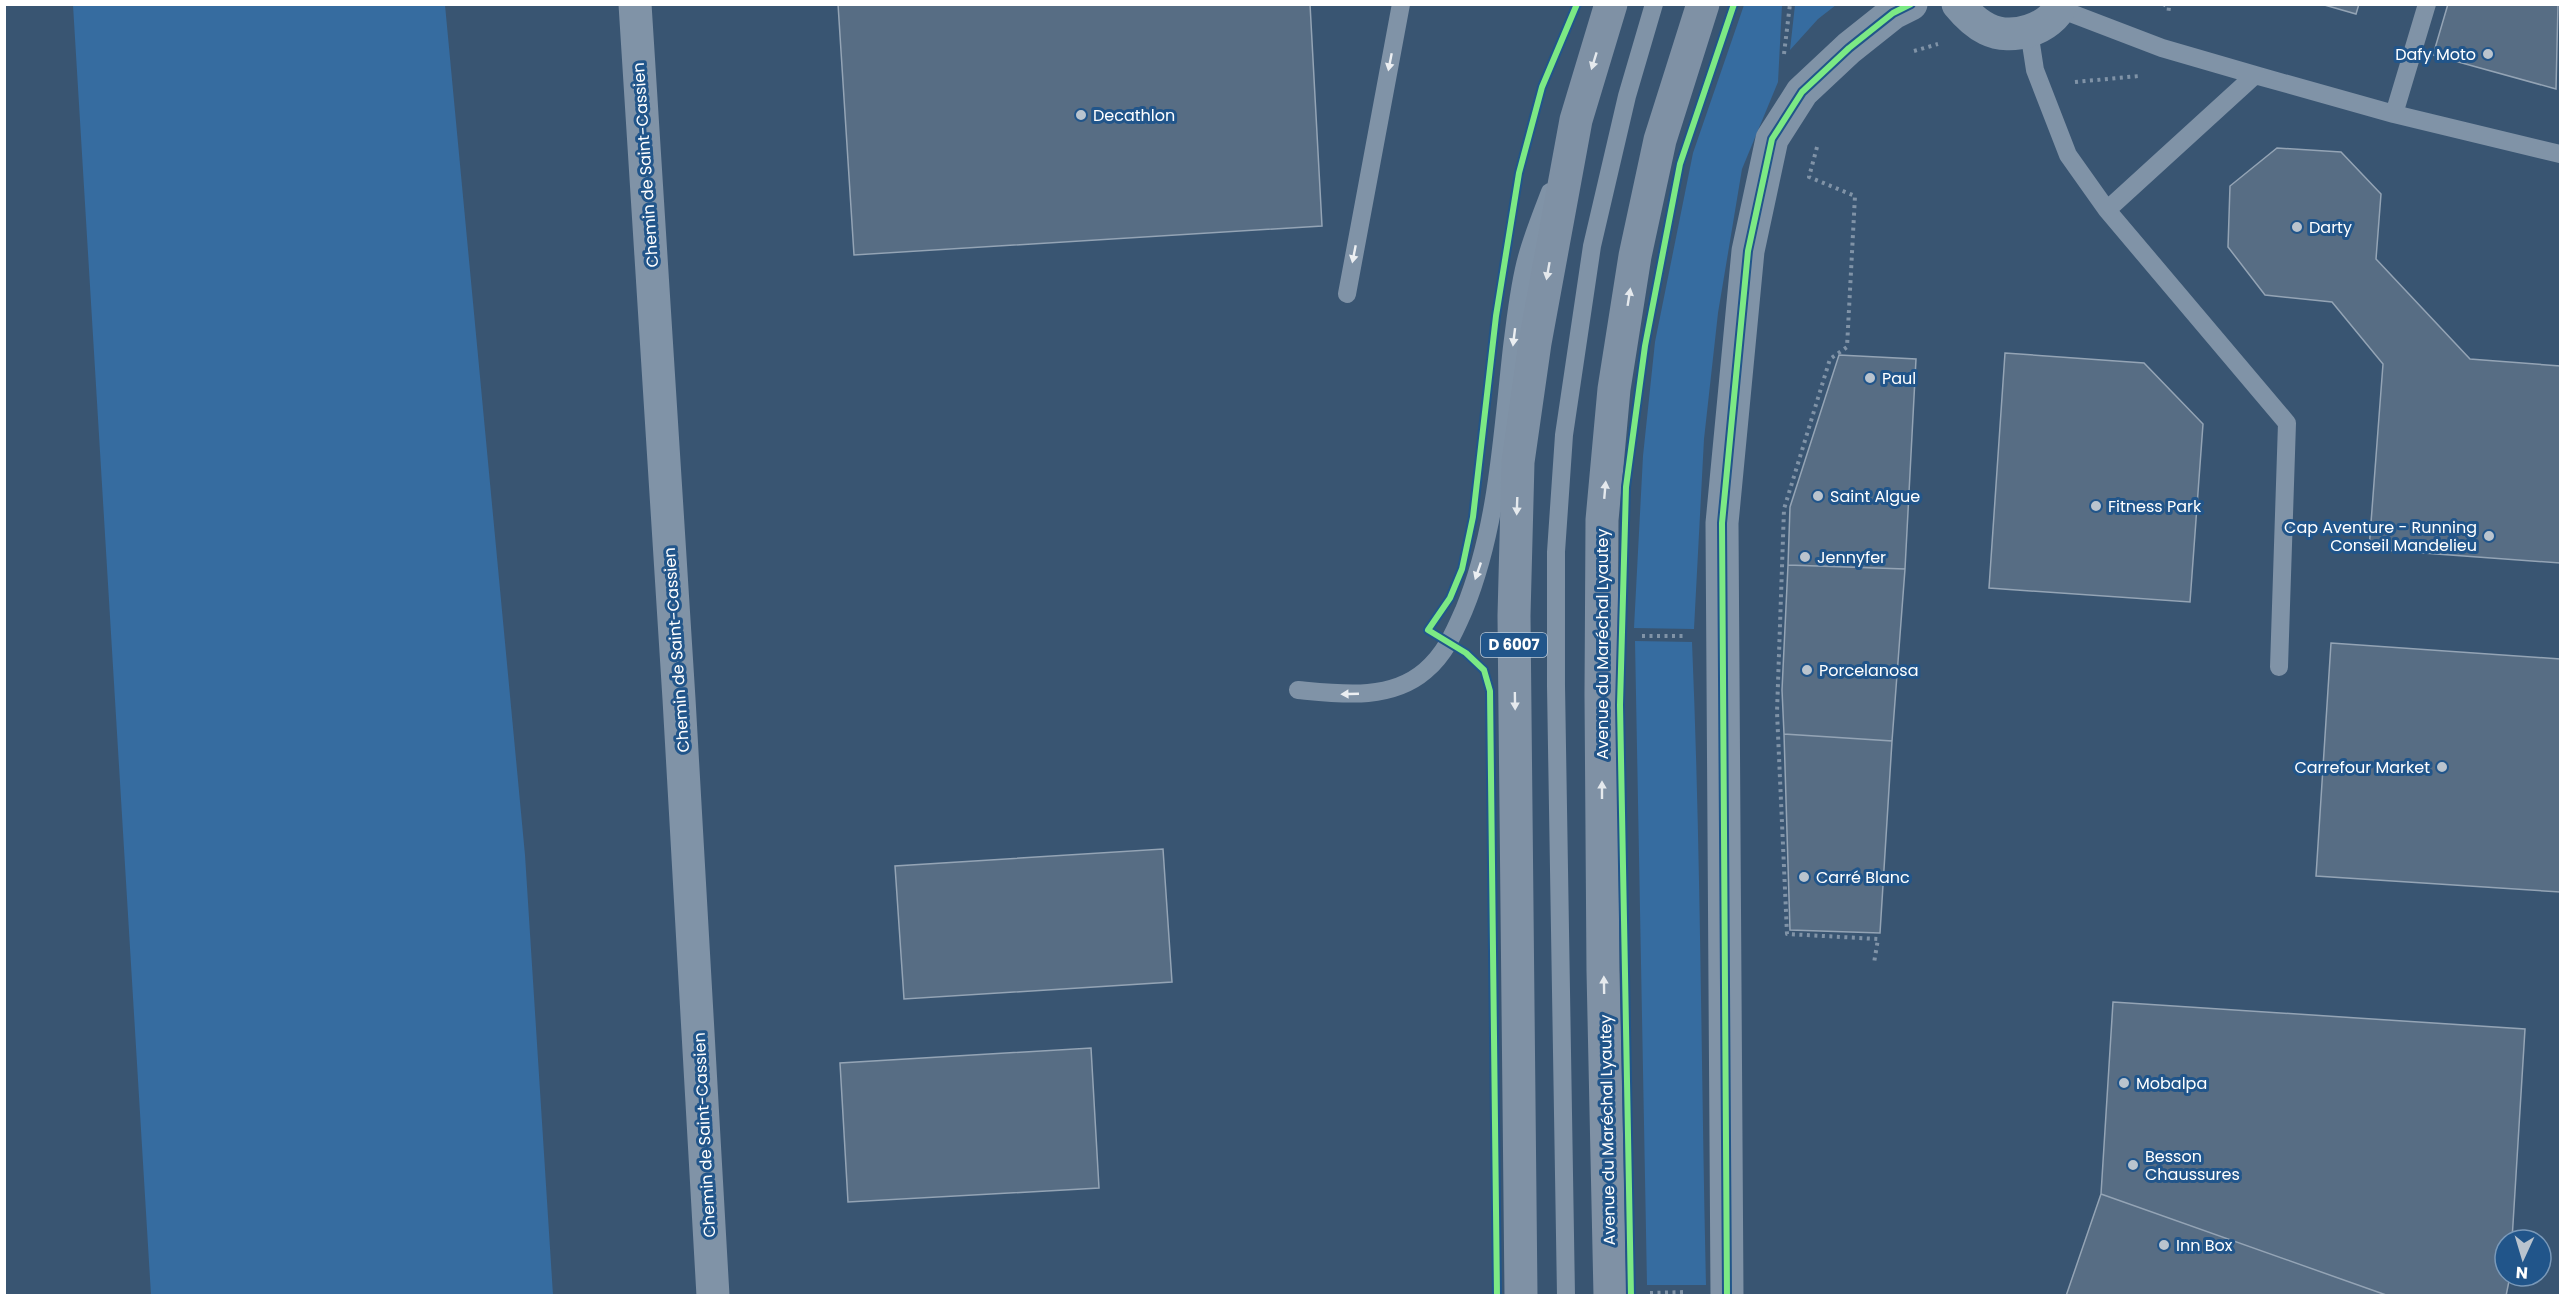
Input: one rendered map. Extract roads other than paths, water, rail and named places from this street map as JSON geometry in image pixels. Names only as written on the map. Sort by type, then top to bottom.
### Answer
[{"type":"main road","name":"D 6007","points":[[1521,1296],[1514,616],[1518,462],[1535,343],[1576,120],[1611,4]]},
{"type":"main road","name":"Avenue du Maréchal Lyautey","points":[[1610,1296],[1603,948],[1602,520],[1614,389],[1635,256],[1660,140],[1703,4]]},
{"type":"street","name":"Chemin de Saint-Cassien","points":[[635,4],[680,711],[713,1296]]},
{"type":"street","points":[[1727,1296],[1722,523],[1748,251],[1772,139],[1802,92],[1849,48],[1893,13],[1911,4]]},
{"type":"street","points":[[1958,4],[1972,20],[1989,31],[2009,34],[2029,31],[2046,22],[2061,7]]},
{"type":"lane","points":[[1347,294],[1401,4]]},
{"type":"lane","points":[[1566,1296],[1556,734],[1556,552],[1564,435],[1592,246],[1627,96],[1654,4]]},
{"type":"lane","points":[[2394,114],[2427,4]]},
{"type":"lane","points":[[2061,7],[2162,48],[2394,114],[2560,154]]},
{"type":"lane","points":[[2029,31],[2035,70],[2068,155],[2107,210],[2287,423],[2279,666]]},
{"type":"lane","points":[[2107,210],[2255,75]]},
{"type":"lane","points":[[1298,690],[1344,695],[1372,693],[1403,684],[1425,671],[1449,644],[1475,581],[1491,523],[1515,323],[1527,257],[1576,120]]},
{"type":"place","name":"Dafy Moto","points":[[2488,54]]},
{"type":"place","name":"Decathlon","points":[[1081,115]]},
{"type":"place","name":"Darty","points":[[2297,227]]},
{"type":"place","name":"Paul","points":[[1870,378]]},
{"type":"place","name":"Saint Algue","points":[[1818,496]]},
{"type":"place","name":"Fitness Park","points":[[2096,506]]},
{"type":"place","name":"Cap Aventure - Running Conseil Mandelieu","points":[[2489,536]]},
{"type":"place","name":"Jennyfer","points":[[1805,557]]},
{"type":"place","name":"Porcelanosa","points":[[1807,670]]},
{"type":"place","name":"Carrefour Market","points":[[2442,767]]},
{"type":"place","name":"Carré Blanc","points":[[1804,877]]},
{"type":"place","name":"Mobalpa","points":[[2124,1083]]},
{"type":"place","name":"Besson Chaussures","points":[[2133,1165]]},
{"type":"place","name":"Inn Box","points":[[2164,1245]]}]
